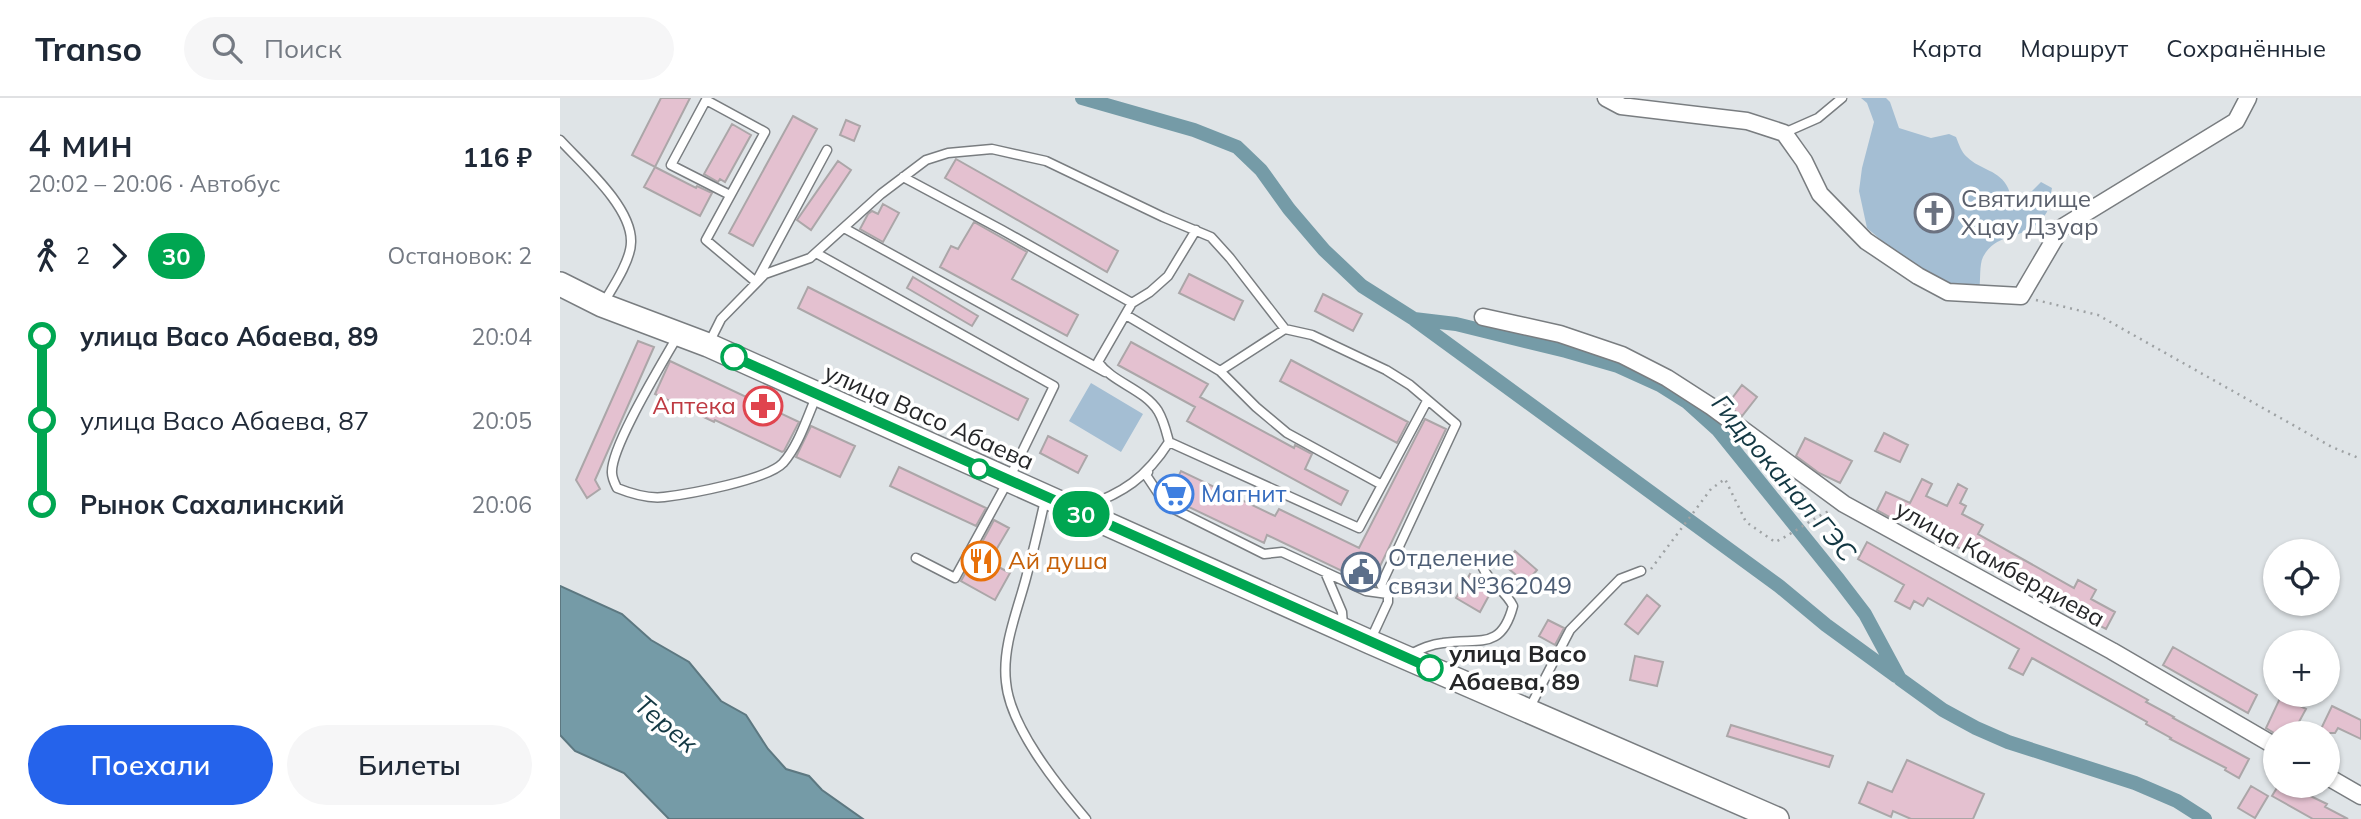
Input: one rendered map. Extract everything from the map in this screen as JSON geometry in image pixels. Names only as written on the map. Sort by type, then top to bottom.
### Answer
[{"type":"street","points":[[1606,98],[1620,106],[1746,121],[1784,133],[1804,161],[1820,194],[1866,241],[1948,292],[2021,296],[2062,228],[2236,121],[2248,98]]},
{"type":"street","name":"улица Васо Абаева","points":[[562,292],[708,345],[1045,498],[1777,819]]},
{"type":"street","name":"улица Камбердиева","points":[[1483,317],[1560,334],[1622,355],[1667,378],[1712,407],[1844,504],[2112,651],[2263,739]]},
{"type":"street","points":[[2340,784],[2361,796]]},
{"type":"lane","points":[[1784,133],[1818,118],[1842,98]]},
{"type":"lane","points":[[730,195],[671,165],[706,100],[765,132],[706,240],[756,282]]},
{"type":"lane","points":[[560,140],[613,198],[628,223],[631,243],[627,257],[602,305]]},
{"type":"lane","points":[[708,345],[721,319],[765,274],[810,258],[926,160],[948,153],[992,149],[1046,161],[1163,218],[1211,237],[1285,329]]},
{"type":"lane","points":[[756,282],[827,150]]},
{"type":"lane","points":[[903,177],[1132,303]]},
{"type":"lane","points":[[844,228],[1105,372],[1156,408],[1164,423],[1169,442],[1148,472],[1111,498],[1075,511]]},
{"type":"lane","points":[[1105,372],[1098,362],[1132,303],[1168,276],[1196,230]]},
{"type":"lane","points":[[816,253],[1054,386],[1008,481],[954,578],[916,558]]},
{"type":"lane","points":[[1126,314],[1220,371],[1287,433],[1382,485]]},
{"type":"lane","points":[[1220,371],[1285,329],[1294,329],[1386,370],[1410,385],[1456,424],[1381,585],[1388,594],[1388,602],[1370,642]]},
{"type":"lane","points":[[679,334],[634,413],[620,445],[611,472],[617,488],[634,495],[663,497],[735,483],[772,472],[795,445],[817,395]]},
{"type":"lane","points":[[1169,442],[1359,528],[1427,401]]},
{"type":"lane","points":[[1148,472],[1146,475],[1166,505],[1264,554],[1282,552],[1366,591],[1388,594]]},
{"type":"lane","points":[[1045,498],[1006,656],[1006,682],[1009,700],[1021,729],[1066,796],[1086,819]]},
{"type":"lane","points":[[1405,657],[1429,645],[1495,639],[1503,630],[1513,606],[1483,568]]},
{"type":"lane","points":[[1528,710],[1570,630],[1620,579],[1641,571]]},
{"type":"lane","points":[[1325,572],[1342,612],[1343,629]]},
{"type":"path","points":[[2021,296],[2098,316],[2332,447],[2361,459]]},
{"type":"path","points":[[1641,571],[1653,568],[1712,489],[1724,479],[1746,522],[1775,542],[1809,520],[1844,504]]},
{"type":"shaded area","points":[[1861,98],[1886,98],[1899,128],[1931,138],[1949,134],[1956,137],[1967,157],[2004,182],[2010,193],[2012,211],[2041,182],[2052,188],[2048,210],[2037,224],[1989,248],[1982,260],[1979,290],[1959,288],[1935,280],[1909,264],[1867,228],[1859,191],[1874,122],[1867,103]]},
{"type":"shaded area","points":[[1091,383],[1143,414],[1121,452],[1069,421]]},
{"type":"water","name":"Терек","points":[[560,586],[622,614],[651,640],[689,662],[721,701],[746,715],[768,749],[786,769],[809,776],[822,790],[863,819],[669,819],[624,773],[575,751],[560,735]]},
{"type":"building","points":[[661,98],[690,98],[655,167],[632,155]]},
{"type":"building","points":[[793,116],[817,129],[753,246],[729,233]]},
{"type":"building","points":[[846,120],[860,126],[854,141],[840,135]]},
{"type":"building","points":[[732,124],[751,135],[725,182],[720,179],[718,182],[704,174]]},
{"type":"building","points":[[956,159],[1118,251],[1107,272],[945,178]]},
{"type":"building","points":[[838,161],[851,170],[811,230],[797,220]]},
{"type":"building","points":[[655,167],[712,193],[700,216],[644,187]]},
{"type":"building","points":[[883,204],[899,213],[883,242],[860,229],[868,214],[872,211],[878,214]]},
{"type":"building","points":[[974,222],[1027,252],[1012,279],[1078,315],[1067,336],[940,267],[951,246],[958,249]]},
{"type":"building","points":[[1189,274],[1243,301],[1234,320],[1179,293]]},
{"type":"building","points":[[913,277],[978,316],[972,326],[907,288]]},
{"type":"building","points":[[808,287],[1028,399],[1018,420],[798,308]]},
{"type":"building","points":[[1323,294],[1362,314],[1353,331],[1315,311]]},
{"type":"building","points":[[638,341],[654,347],[595,480],[600,489],[587,498],[576,480]]},
{"type":"building","points":[[1131,342],[1208,384],[1200,397],[1294,448],[1295,445],[1312,454],[1305,469],[1348,491],[1341,505],[1187,421],[1195,407],[1118,365]]},
{"type":"building","points":[[1291,360],[1408,422],[1397,443],[1280,381]]},
{"type":"building","points":[[670,361],[799,422],[784,451],[655,394]]},
{"type":"building","points":[[1742,385],[1757,397],[1742,416],[1727,405]]},
{"type":"building","points":[[1425,419],[1446,429],[1371,585],[1267,535],[1264,543],[1168,497],[1181,471],[1275,516],[1279,509],[1359,548]]},
{"type":"building","points":[[811,426],[855,446],[840,477],[796,457]]},
{"type":"building","points":[[1884,433],[1908,445],[1900,462],[1875,451]]},
{"type":"building","points":[[1048,436],[1087,456],[1078,473],[1040,453]]},
{"type":"building","points":[[1805,438],[1852,461],[1840,483],[1819,473],[1796,456]]},
{"type":"building","points":[[899,467],[986,508],[976,526],[890,486]]},
{"type":"building","points":[[1922,479],[1932,484],[1926,496],[1947,506],[1958,484],[1967,489],[1960,503],[1966,506],[1962,514],[1983,525],[1978,534],[2074,588],[2078,580],[2096,590],[2091,599],[2115,612],[2106,629],[2063,607],[2064,605],[2036,590],[2037,588],[1976,554],[1956,547],[1958,544],[1929,530],[1930,528],[1898,512],[1895,520],[1877,510],[1886,492],[1910,503]]},
{"type":"building","points":[[994,520],[1009,528],[989,562],[1010,573],[995,600],[961,581]]},
{"type":"building","points":[[1867,542],[2249,759],[2239,778],[2225,770],[2226,768],[2170,739],[2146,724],[2147,722],[2032,658],[2023,675],[2009,668],[2019,649],[1928,598],[1923,606],[1914,601],[1910,609],[1895,601],[1904,585],[1858,559]]},
{"type":"building","points":[[1515,551],[1537,570],[1526,583],[1504,565]]},
{"type":"building","points":[[1470,574],[1492,590],[1480,612],[1456,598]]},
{"type":"building","points":[[1647,595],[1660,606],[1638,634],[1625,624]]},
{"type":"building","points":[[1548,620],[1564,628],[1555,645],[1539,636]]},
{"type":"building","points":[[2173,647],[2257,695],[2248,713],[2163,665]]},
{"type":"building","points":[[1635,656],[1663,662],[1657,686],[1630,680]]},
{"type":"building","points":[[2276,707],[2306,709],[2300,721],[2269,721]]},
{"type":"building","points":[[2332,707],[2361,720],[2361,739],[2340,729],[2340,721],[2325,721]]},
{"type":"building","points":[[1731,725],[1833,756],[1829,767],[1727,736]]},
{"type":"building","points":[[1907,760],[1984,794],[1973,819],[1911,819],[1893,811],[1891,817],[1859,803],[1868,782],[1892,792]]},
{"type":"building","points":[[2251,786],[2263,793],[2263,798],[2267,798],[2255,818],[2238,808]]},
{"type":"building","points":[[2276,798],[2315,798],[2348,819],[2313,819]]},
{"type":"waterway","name":"Гидроканал ГЭС","points":[[1082,98],[1194,130],[1237,147],[1261,170],[1289,209],[1324,250],[1362,286],[1414,319],[1456,324],[1618,366],[1660,385],[1687,402],[1718,430],[1839,580],[1865,614],[1900,679],[1943,710],[1976,728],[2008,742],[2135,783],[2177,801],[2205,819]]},
{"type":"waterway","points":[[1415,320],[1779,586],[1826,625],[1896,676]]},
{"type":"bus line","name":"30","points":[[734,357],[966,463],[1430,668]]},
{"type":"place","name":"Святилище Хцау Дзуар","points":[[1934,213]]},
{"type":"place","name":"Аптека","points":[[763,406]]},
{"type":"place","name":"Магнит","points":[[1174,494]]},
{"type":"place","name":"Ай душа","points":[[981,561]]},
{"type":"place","name":"Отделение связи №362049","points":[[1361,572]]},
{"type":"place","name":"улица Васо Абаева, 89","points":[[1430,668]]}]
